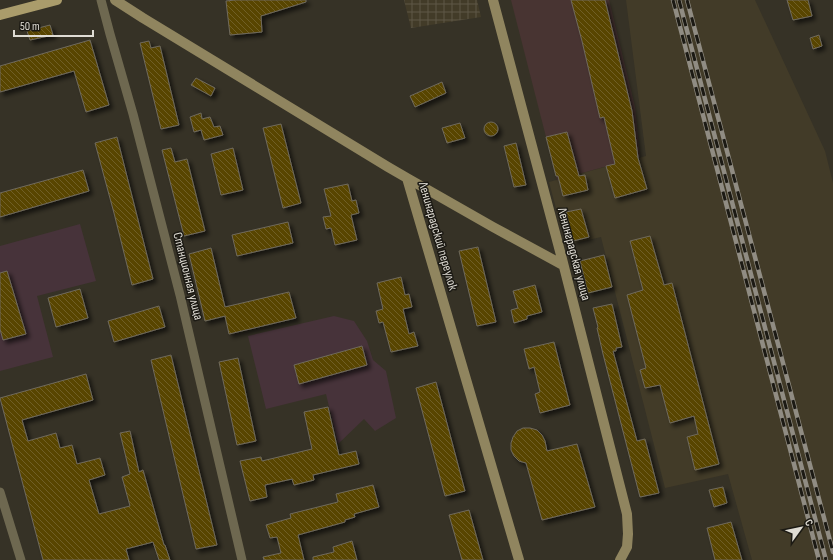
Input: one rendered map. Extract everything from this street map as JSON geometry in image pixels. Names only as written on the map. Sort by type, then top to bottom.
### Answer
[{"type":"main road","points":[[0,15],[57,0]]},
{"type":"street","name":"Станционная улица","points":[[101,0],[133,114],[180,295],[242,560]]},
{"type":"street","name":"Ленинградский переулок","points":[[115,0],[407,178],[519,560]]},
{"type":"street","name":"Ленинградская улица","points":[[493,0],[564,265],[627,514],[627,548],[620,560]]},
{"type":"street","points":[[407,178],[564,265]]},
{"type":"street","points":[[0,492],[21,560]]},
{"type":"shaded area","points":[[404,0],[477,0],[481,17],[411,28]]},
{"type":"shaded area","points":[[511,0],[609,0],[635,107],[640,157],[557,180]]},
{"type":"shaded area","points":[[626,0],[755,0],[825,151],[833,183],[833,560],[752,560],[728,474],[665,488],[601,237],[566,245],[549,182],[646,156]]},
{"type":"shaded area","points":[[80,224],[96,281],[37,296],[53,357],[0,371],[0,246]]},
{"type":"shaded area","points":[[334,316],[354,321],[367,341],[373,360],[386,371],[396,418],[375,431],[364,419],[338,444],[326,394],[266,409],[248,336]]},
{"type":"building","points":[[306,0],[306,2],[261,16],[262,32],[230,35],[226,1]]},
{"type":"building","points":[[571,0],[605,0],[632,111],[638,158],[647,189],[615,198],[606,166],[615,164],[604,117],[600,118]]},
{"type":"building","points":[[787,0],[808,0],[812,16],[793,20]]},
{"type":"building","points":[[50,25],[53,35],[30,40],[27,31]]},
{"type":"building","points":[[819,35],[822,46],[813,49],[810,38]]},
{"type":"building","points":[[90,40],[109,105],[86,112],[74,71],[0,92],[0,66]]},
{"type":"building","points":[[149,41],[151,48],[160,46],[179,125],[161,129],[140,43]]},
{"type":"building","points":[[196,78],[215,88],[211,96],[191,85]]},
{"type":"building","points":[[442,82],[446,93],[415,107],[410,96]]},
{"type":"building","points":[[201,113],[202,119],[210,117],[214,127],[220,126],[223,135],[204,140],[201,130],[194,132],[190,117]]},
{"type":"building","points":[[491,122],[496,124],[498,129],[496,134],[491,136],[486,134],[484,129],[486,124]]},
{"type":"building","points":[[460,123],[465,138],[447,143],[442,128]]},
{"type":"building","points":[[281,124],[301,203],[283,208],[263,128]]},
{"type":"building","points":[[567,132],[579,176],[585,175],[588,190],[563,196],[546,137]]},
{"type":"building","points":[[117,137],[153,279],[132,285],[95,143]]},
{"type":"building","points":[[516,143],[526,185],[514,187],[504,146]]},
{"type":"building","points":[[171,148],[175,162],[187,159],[205,231],[184,236],[162,150]]},
{"type":"building","points":[[233,148],[243,190],[221,195],[211,154]]},
{"type":"building","points":[[83,170],[89,191],[0,217],[0,193]]},
{"type":"building","points":[[348,184],[352,201],[356,200],[359,213],[351,215],[357,240],[335,245],[331,228],[326,229],[323,217],[331,216],[324,189]]},
{"type":"building","points":[[581,209],[589,237],[573,241],[566,212]]},
{"type":"building","points":[[288,222],[293,243],[237,256],[232,235]]},
{"type":"building","points":[[650,236],[664,285],[672,283],[719,464],[695,470],[687,437],[698,434],[694,416],[670,423],[660,385],[645,388],[640,370],[646,368],[627,295],[643,290],[630,241]]},
{"type":"building","points":[[478,247],[496,322],[477,326],[459,251]]},
{"type":"building","points":[[211,248],[225,307],[289,292],[296,318],[229,334],[225,316],[205,321],[189,254]]},
{"type":"building","points":[[604,255],[612,287],[588,293],[580,261]]},
{"type":"building","points":[[7,271],[26,334],[3,340],[0,329],[0,273]]},
{"type":"building","points":[[401,277],[405,295],[409,294],[412,307],[403,309],[409,334],[414,332],[418,346],[391,352],[383,322],[379,323],[376,311],[383,309],[377,283]]},
{"type":"building","points":[[535,285],[542,312],[527,316],[527,319],[514,323],[511,310],[518,308],[513,291]]},
{"type":"building","points":[[80,289],[88,318],[56,327],[48,298]]},
{"type":"building","points":[[612,304],[622,347],[616,348],[616,351],[613,351],[637,441],[645,439],[659,493],[640,497],[603,354],[593,308]]},
{"type":"building","points":[[159,306],[165,327],[114,342],[108,321]]},
{"type":"building","points":[[554,342],[570,405],[540,413],[535,394],[540,392],[534,367],[529,369],[524,349]]},
{"type":"building","points":[[362,346],[367,365],[299,384],[294,365]]},
{"type":"building","points":[[171,355],[217,545],[196,549],[151,360]]},
{"type":"building","points":[[238,358],[256,441],[237,445],[219,362]]},
{"type":"building","points":[[86,374],[93,400],[22,420],[28,441],[56,433],[60,448],[72,445],[77,464],[100,458],[105,475],[89,480],[99,514],[130,506],[122,477],[130,474],[120,433],[130,431],[139,472],[143,470],[164,545],[170,560],[159,560],[153,542],[126,549],[129,560],[43,560],[0,398]]},
{"type":"building","points":[[436,382],[465,491],[445,496],[416,388]]},
{"type":"building","points":[[328,407],[339,455],[356,451],[359,464],[313,475],[314,480],[294,485],[292,479],[265,485],[267,497],[250,501],[240,461],[261,457],[262,461],[312,449],[304,412]]},
{"type":"building","points":[[523,428],[537,430],[545,441],[547,451],[577,444],[595,507],[542,520],[526,463],[519,461],[511,450],[513,437],[517,431]]},
{"type":"building","points":[[373,485],[379,507],[354,514],[355,517],[345,520],[345,522],[298,535],[304,560],[264,560],[263,557],[281,553],[277,537],[270,538],[266,525],[291,518],[290,514],[338,502],[336,494]]},
{"type":"building","points":[[723,487],[727,503],[714,507],[709,490]]},
{"type":"building","points":[[469,510],[483,560],[462,560],[449,515]]},
{"type":"building","points":[[731,522],[742,560],[715,560],[707,528]]},
{"type":"building","points":[[352,541],[357,560],[313,560],[313,557],[334,552],[333,547]]},
{"type":"railway","points":[[673,0],[819,560]]},
{"type":"railway","points":[[679,0],[826,560]]},
{"type":"railway","points":[[687,0],[833,552]]}]
